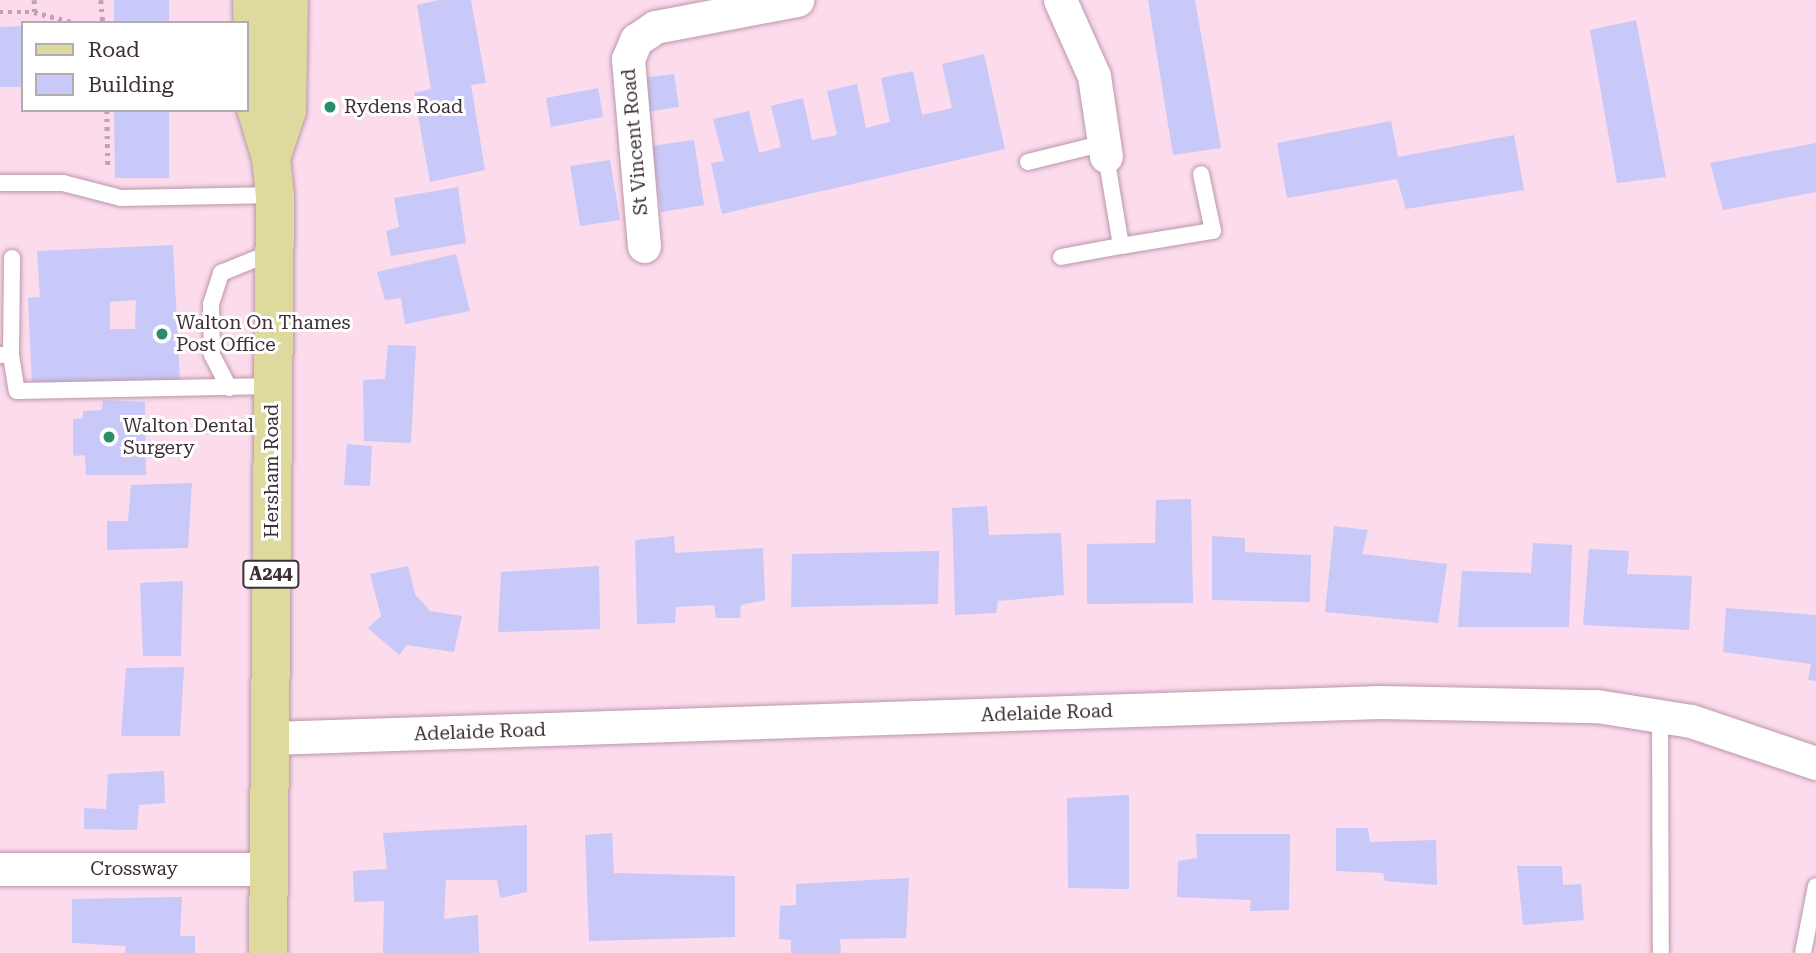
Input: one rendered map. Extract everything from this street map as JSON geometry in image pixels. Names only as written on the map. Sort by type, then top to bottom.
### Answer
[{"type":"main road","name":"Hersham Road","points":[[253,0],[255,105],[271,158],[275,195],[268,953]]},
{"type":"main road","name":"Hersham Road","points":[[271,158],[287,111],[289,0]]},
{"type":"street","name":"St Vincent Road","points":[[644,246],[628,59],[636,40],[655,27],[797,0]]},
{"type":"street","points":[[1060,0],[1094,76],[1105,150]]},
{"type":"street","name":"Adelaide Road","points":[[270,738],[1380,702],[1597,706],[1691,721],[1816,763]]},
{"type":"street","name":"Crossway","points":[[0,869],[269,869]]},
{"type":"lane","points":[[1028,162],[1105,150],[1121,246]]},
{"type":"lane","points":[[1061,257],[1213,231],[1201,174]]},
{"type":"lane","points":[[0,183],[63,183],[108,195],[275,195]]},
{"type":"lane","points":[[229,388],[212,355],[211,304],[221,273],[275,251]]},
{"type":"lane","points":[[12,258],[6,355],[17,391],[273,386]]},
{"type":"lane","points":[[1660,716],[1661,953]]},
{"type":"lane","points":[[1803,953],[1816,886]]},
{"type":"path","points":[[34,0],[34,12]]},
{"type":"path","points":[[101,0],[103,21]]},
{"type":"path","points":[[0,12],[34,12],[68,21]]},
{"type":"path","points":[[107,112],[108,195]]},
{"type":"building","points":[[114,0],[169,0],[169,21],[114,21]]},
{"type":"building","points":[[439,0],[471,0],[486,83],[471,85],[485,170],[430,182],[414,93],[431,89],[417,5]]},
{"type":"building","points":[[1148,0],[1195,0],[1221,148],[1173,155]]},
{"type":"building","points":[[1636,20],[1666,177],[1617,183],[1590,30]]},
{"type":"building","points":[[21,26],[21,87],[0,87],[0,27]]},
{"type":"building","points":[[984,54],[1005,149],[722,214],[711,163],[724,161],[713,119],[749,111],[759,153],[781,147],[771,106],[803,98],[812,140],[837,135],[827,91],[857,84],[866,128],[890,122],[881,78],[913,71],[922,115],[952,108],[942,64]]},
{"type":"building","points":[[674,74],[679,107],[646,112],[641,78]]},
{"type":"building","points":[[598,88],[603,117],[551,127],[546,98]]},
{"type":"building","points":[[114,112],[169,112],[169,178],[115,178]]},
{"type":"building","points":[[1391,121],[1398,157],[1514,135],[1524,190],[1406,209],[1397,179],[1287,198],[1277,143]]},
{"type":"building","points":[[694,140],[704,205],[661,212],[651,146]]},
{"type":"building","points":[[1816,143],[1816,192],[1723,210],[1710,163]]},
{"type":"building","points":[[610,160],[620,220],[580,226],[570,166]]},
{"type":"building","points":[[458,187],[466,243],[391,256],[386,231],[399,227],[394,198]]},
{"type":"building","points":[[173,245],[180,381],[32,387],[28,298],[40,297],[37,251]],"holes":[[[136,300],[135,329],[110,329],[110,302]]]},
{"type":"building","points":[[456,254],[470,311],[405,324],[401,298],[385,300],[377,272]]},
{"type":"building","points":[[388,345],[416,346],[411,443],[364,441],[363,380],[385,379]]},
{"type":"building","name":"Walton Dental Surgery","points":[[103,400],[145,402],[146,475],[86,475],[85,455],[73,456],[73,419],[83,418],[83,411],[102,410]]},
{"type":"building","points":[[347,444],[372,446],[370,486],[344,485]]},
{"type":"building","points":[[192,483],[188,548],[107,550],[107,521],[128,521],[131,485]]},
{"type":"building","points":[[1191,499],[1193,603],[1087,604],[1087,544],[1155,543],[1156,500]]},
{"type":"building","points":[[987,506],[989,535],[1061,533],[1064,595],[998,601],[996,613],[955,615],[952,508]]},
{"type":"building","points":[[1334,526],[1368,530],[1362,554],[1447,564],[1438,623],[1325,612]]},
{"type":"building","points":[[674,536],[675,553],[763,548],[765,600],[741,605],[740,618],[716,618],[714,605],[676,607],[675,623],[637,624],[635,540]]},
{"type":"building","points":[[1212,536],[1245,538],[1245,552],[1311,555],[1310,602],[1212,600]]},
{"type":"building","points":[[1533,543],[1572,545],[1569,627],[1458,627],[1462,571],[1531,573]]},
{"type":"building","points":[[1589,549],[1629,551],[1627,574],[1692,576],[1689,630],[1583,625]]},
{"type":"building","points":[[939,551],[938,604],[791,607],[792,554]]},
{"type":"building","points":[[408,566],[415,594],[430,611],[462,616],[454,652],[407,645],[399,655],[368,628],[381,616],[370,574]]},
{"type":"building","points":[[599,566],[600,629],[498,632],[501,572]]},
{"type":"building","points":[[183,581],[181,656],[143,656],[140,583]]},
{"type":"building","points":[[1726,608],[1816,615],[1816,681],[1808,680],[1811,664],[1723,652]]},
{"type":"building","points":[[184,667],[180,736],[121,736],[126,668]]},
{"type":"building","points":[[164,771],[165,803],[139,805],[137,830],[84,829],[84,808],[106,809],[108,774]]},
{"type":"building","points":[[1129,795],[1129,889],[1068,888],[1067,798]]},
{"type":"building","points":[[527,825],[527,892],[500,898],[497,880],[446,880],[444,919],[478,915],[479,953],[383,953],[384,901],[354,902],[353,871],[387,869],[383,833]]},
{"type":"building","points":[[1336,828],[1368,828],[1370,842],[1436,840],[1437,885],[1385,881],[1383,873],[1336,871]]},
{"type":"building","points":[[612,833],[614,873],[735,876],[735,937],[589,941],[585,835]]},
{"type":"building","points":[[1196,834],[1290,834],[1289,910],[1250,911],[1251,900],[1177,897],[1178,861],[1197,858]]},
{"type":"building","points":[[1517,866],[1562,866],[1563,885],[1581,884],[1584,920],[1523,925]]},
{"type":"building","points":[[909,878],[906,938],[840,939],[841,953],[791,953],[791,940],[779,939],[780,906],[796,905],[796,884]]},
{"type":"building","points":[[182,897],[180,936],[195,936],[195,953],[125,953],[126,946],[72,943],[72,899]]},
{"type":"place","name":"Rydens Road","points":[[330,107]]},
{"type":"place","name":"Walton On Thames Post Office","points":[[162,334]]},
{"type":"place","name":"Walton Dental Surgery","points":[[109,437]]}]
